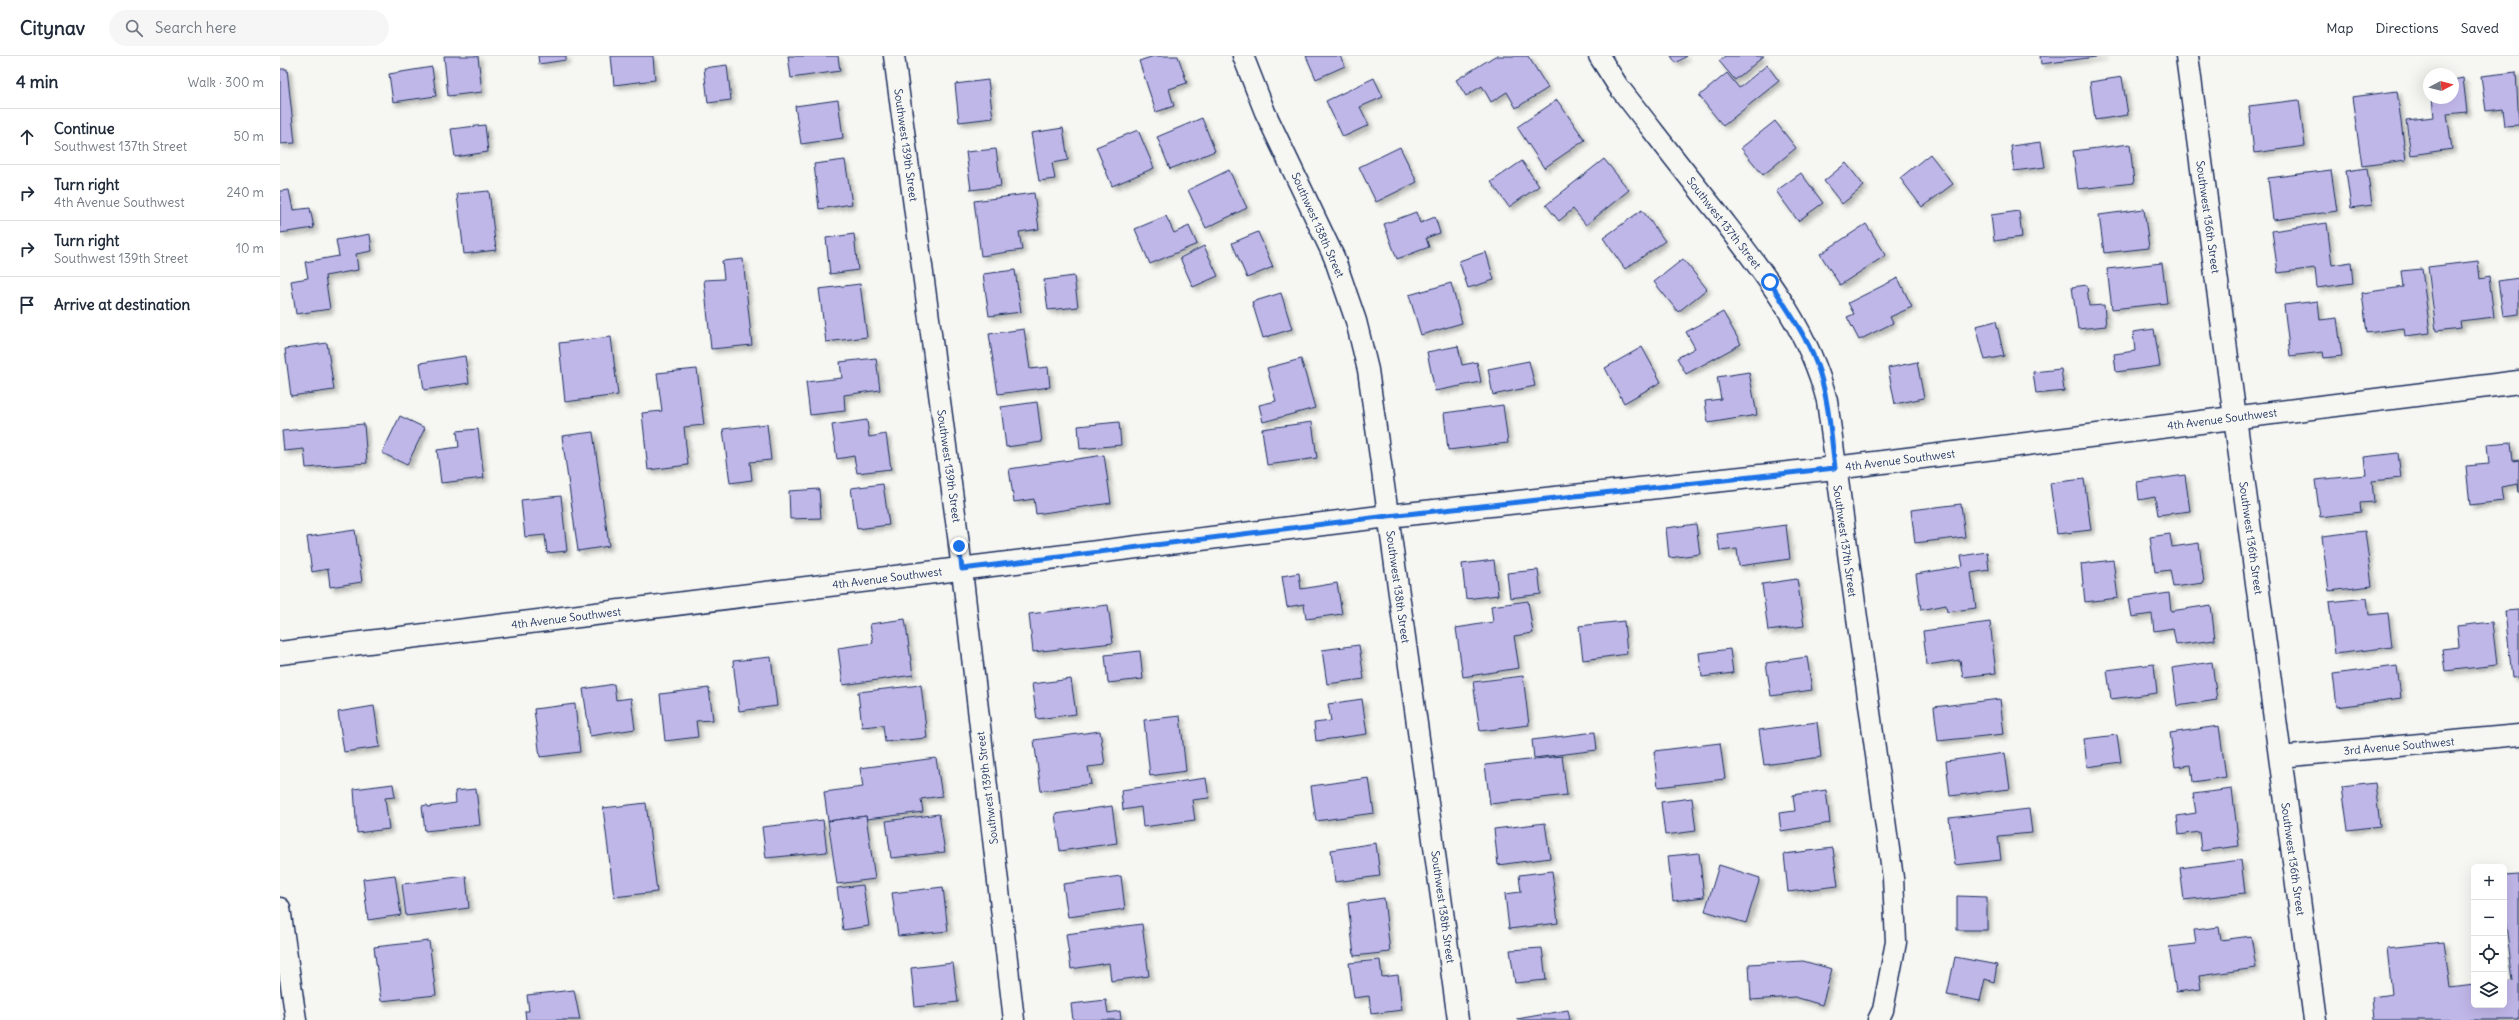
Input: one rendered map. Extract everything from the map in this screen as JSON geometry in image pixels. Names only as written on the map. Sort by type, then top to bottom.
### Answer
[{"type":"street","name":"Southwest 139th Street","points":[[894,56],[962,569],[1014,1020]]},
{"type":"street","name":"Southwest 138th Street","points":[[1243,56],[1265,112],[1334,257],[1356,321],[1368,370],[1458,1020]]},
{"type":"street","name":"Southwest 137th Street","points":[[1599,56],[1618,86],[1770,282],[1806,340],[1819,371],[1827,401],[1835,468],[1893,878],[1896,942],[1883,1010],[1878,1020]]},
{"type":"street","name":"Southwest 136th Street","points":[[2187,56],[2315,1020]]},
{"type":"street","name":"4th Avenue Southwest","points":[[280,653],[1388,516],[1835,468],[2519,382]]},
{"type":"street","name":"3rd Avenue Southwest","points":[[2280,757],[2519,735]]},
{"type":"street","points":[[280,908],[296,1020]]},
{"type":"building","points":[[444,56],[478,56],[482,92],[448,96]]},
{"type":"building","points":[[538,56],[566,56],[566,60],[539,64]]},
{"type":"building","points":[[611,56],[653,56],[655,80],[614,85]]},
{"type":"building","points":[[788,56],[838,56],[840,71],[791,78]]},
{"type":"building","points":[[1154,56],[1178,56],[1187,83],[1169,89],[1174,106],[1156,112],[1139,61]]},
{"type":"building","points":[[1306,56],[1340,56],[1345,66],[1316,79]]},
{"type":"building","points":[[1495,56],[1528,56],[1548,88],[1516,108],[1507,92],[1491,102],[1482,86],[1466,96],[1456,80]]},
{"type":"building","points":[[1671,56],[1687,56],[1676,63]]},
{"type":"building","points":[[1725,56],[1764,56],[1735,80],[1719,61]]},
{"type":"building","points":[[2040,56],[2104,56],[2041,64]]},
{"type":"building","points":[[727,65],[731,100],[708,103],[704,68]]},
{"type":"building","points":[[1767,65],[1779,81],[1723,126],[1699,96],[1727,73],[1739,88]]},
{"type":"building","points":[[432,67],[436,96],[393,102],[389,74]]},
{"type":"building","points":[[280,69],[287,69],[295,143],[280,144]]},
{"type":"building","points":[[2516,72],[2519,125],[2505,126],[2503,109],[2486,111],[2481,76]]},
{"type":"building","points":[[2122,77],[2128,115],[2095,120],[2090,82]]},
{"type":"building","points":[[1374,78],[1383,97],[1360,107],[1369,125],[1343,137],[1326,101]]},
{"type":"building","points":[[2463,78],[2467,112],[2447,114],[2452,149],[2411,155],[2406,120],[2434,117],[2433,104],[2459,104],[2459,79]]},
{"type":"building","points":[[988,80],[993,118],[959,122],[955,84]]},
{"type":"building","points":[[2397,91],[2406,160],[2362,166],[2352,97]]},
{"type":"building","points":[[838,100],[843,138],[801,144],[795,106]]},
{"type":"building","points":[[1557,100],[1585,140],[1544,168],[1517,127]]},
{"type":"building","points":[[2299,100],[2305,146],[2254,153],[2249,106]]},
{"type":"building","points":[[1202,118],[1215,151],[1170,169],[1157,137]]},
{"type":"building","points":[[1775,121],[1796,148],[1763,175],[1741,148]]},
{"type":"building","points":[[485,125],[488,152],[455,157],[451,129]]},
{"type":"building","points":[[1063,128],[1068,160],[1052,163],[1055,179],[1039,181],[1031,133]]},
{"type":"building","points":[[1138,130],[1154,168],[1112,186],[1096,147]]},
{"type":"building","points":[[2041,142],[2045,167],[2014,171],[2011,146]]},
{"type":"building","points":[[2130,144],[2134,183],[2078,189],[2073,151]]},
{"type":"building","points":[[1400,147],[1417,182],[1376,202],[1359,167]]},
{"type":"building","points":[[996,149],[1001,186],[971,190],[966,152]]},
{"type":"building","points":[[1930,154],[1953,184],[1922,207],[1900,178]]},
{"type":"building","points":[[1604,159],[1629,190],[1586,225],[1573,209],[1559,221],[1546,205]]},
{"type":"building","points":[[845,160],[852,204],[819,209],[814,164]]},
{"type":"building","points":[[1522,161],[1539,186],[1509,207],[1491,182]]},
{"type":"building","points":[[1846,163],[1864,186],[1842,204],[1824,181]]},
{"type":"building","points":[[2367,168],[2372,205],[2351,208],[2346,171]]},
{"type":"building","points":[[1229,170],[1247,208],[1206,228],[1188,190]]},
{"type":"building","points":[[2331,170],[2337,211],[2273,220],[2268,178]]},
{"type":"building","points":[[1801,173],[1823,203],[1798,221],[1776,191]]},
{"type":"building","points":[[289,190],[293,210],[310,208],[314,228],[280,233],[280,191]]},
{"type":"building","points":[[489,191],[496,250],[464,254],[457,194]]},
{"type":"building","points":[[1034,193],[1039,229],[1019,232],[1022,250],[981,256],[974,201]]},
{"type":"building","points":[[2144,209],[2149,248],[2104,253],[2099,215]]},
{"type":"building","points":[[1642,210],[1665,241],[1625,269],[1603,238]]},
{"type":"building","points":[[2019,211],[2022,237],[1994,241],[1991,215]]},
{"type":"building","points":[[1416,212],[1420,223],[1435,217],[1440,233],[1426,238],[1429,247],[1397,259],[1384,224]]},
{"type":"building","points":[[1166,216],[1174,233],[1189,226],[1197,244],[1150,264],[1135,229]]},
{"type":"building","points":[[2327,223],[2332,265],[2351,262],[2353,283],[2317,288],[2315,268],[2278,273],[2272,231]]},
{"type":"building","points":[[1866,224],[1886,255],[1840,285],[1820,254]]},
{"type":"building","points":[[1258,232],[1273,267],[1247,278],[1232,243]]},
{"type":"building","points":[[370,234],[372,251],[356,254],[358,270],[325,276],[330,309],[296,314],[291,281],[308,278],[305,262],[339,256],[336,240]]},
{"type":"building","points":[[854,234],[858,270],[830,274],[826,238]]},
{"type":"building","points":[[1204,246],[1218,276],[1193,287],[1180,258]]},
{"type":"building","points":[[1486,252],[1494,280],[1468,288],[1459,261]]},
{"type":"building","points":[[743,259],[752,345],[711,349],[704,280],[724,279],[722,261]]},
{"type":"building","points":[[1683,259],[1707,289],[1678,312],[1654,282]]},
{"type":"building","points":[[2478,261],[2480,279],[2489,277],[2494,317],[2460,321],[2461,328],[2436,331],[2428,267]]},
{"type":"building","points":[[2162,263],[2167,303],[2112,309],[2107,269]]},
{"type":"building","points":[[2422,269],[2430,333],[2405,336],[2404,328],[2367,333],[2362,293],[2403,287],[2401,271]]},
{"type":"building","points":[[1015,270],[1021,312],[989,316],[983,274]]},
{"type":"building","points":[[1074,276],[1078,307],[1048,310],[1044,280]]},
{"type":"building","points":[[1898,278],[1912,307],[1890,317],[1893,323],[1859,340],[1847,317],[1854,314],[1848,303]]},
{"type":"building","points":[[2519,278],[2519,314],[2503,316],[2498,281]]},
{"type":"building","points":[[1451,283],[1462,323],[1421,335],[1409,295]]},
{"type":"building","points":[[860,284],[867,337],[826,342],[819,289]]},
{"type":"building","points":[[2087,285],[2089,306],[2104,305],[2106,326],[2078,329],[2072,287]]},
{"type":"building","points":[[1281,293],[1292,329],[1263,338],[1252,302]]},
{"type":"building","points":[[2318,301],[2320,320],[2337,318],[2342,356],[2324,358],[2323,352],[2290,356],[2284,305]]},
{"type":"building","points":[[1723,312],[1741,344],[1686,374],[1677,358],[1695,348],[1686,332]]},
{"type":"building","points":[[1996,321],[2004,356],[1985,360],[1976,326]]},
{"type":"building","points":[[1024,329],[1030,369],[1048,367],[1050,387],[998,394],[989,334]]},
{"type":"building","points":[[2154,329],[2160,366],[2116,372],[2114,354],[2135,351],[2133,332]]},
{"type":"building","points":[[611,337],[618,395],[565,402],[559,343]]},
{"type":"building","points":[[327,343],[334,390],[291,396],[285,349]]},
{"type":"building","points":[[1458,346],[1462,365],[1477,362],[1481,382],[1435,391],[1427,352]]},
{"type":"building","points":[[1642,347],[1661,382],[1624,403],[1605,368]]},
{"type":"building","points":[[465,356],[469,383],[424,390],[420,363]]},
{"type":"building","points":[[876,358],[880,390],[844,395],[845,411],[810,415],[806,382],[842,378],[840,362]]},
{"type":"building","points":[[1301,359],[1315,408],[1263,422],[1259,405],[1276,401],[1267,368]]},
{"type":"building","points":[[1529,361],[1535,386],[1493,395],[1488,369]]},
{"type":"building","points":[[1917,362],[1924,398],[1895,404],[1888,368]]},
{"type":"building","points":[[697,369],[704,425],[684,427],[688,465],[648,470],[642,413],[662,411],[657,373]]},
{"type":"building","points":[[2061,369],[2064,391],[2036,394],[2033,372]]},
{"type":"building","points":[[1749,372],[1757,415],[1708,423],[1705,401],[1721,399],[1717,377]]},
{"type":"building","points":[[1037,402],[1042,442],[1006,447],[1001,407]]},
{"type":"building","points":[[1503,405],[1508,443],[1448,450],[1444,413]]},
{"type":"building","points":[[400,416],[425,428],[407,465],[382,453]]},
{"type":"building","points":[[867,420],[869,437],[886,434],[891,469],[857,473],[854,456],[837,459],[832,425]]},
{"type":"building","points":[[1119,422],[1121,445],[1080,449],[1078,426]]},
{"type":"building","points":[[1312,422],[1317,458],[1267,465],[1262,429]]},
{"type":"building","points":[[364,424],[367,463],[306,468],[304,449],[284,451],[282,431]]},
{"type":"building","points":[[767,424],[771,460],[750,462],[752,480],[730,483],[723,429]]},
{"type":"building","points":[[478,429],[484,478],[441,483],[437,450],[459,447],[457,431]]},
{"type":"building","points":[[593,432],[609,546],[578,551],[562,436]]},
{"type":"building","points":[[2511,442],[2513,461],[2519,460],[2519,493],[2518,484],[2501,487],[2503,501],[2470,505],[2466,466],[2489,464],[2487,444]]},
{"type":"building","points":[[2398,453],[2401,478],[2372,481],[2374,502],[2360,503],[2361,512],[2320,517],[2315,480],[2366,475],[2364,457]]},
{"type":"building","points":[[1104,455],[1111,503],[1036,514],[1034,499],[1014,502],[1009,469]]},
{"type":"building","points":[[2185,475],[2190,511],[2158,515],[2155,497],[2139,500],[2137,482]]},
{"type":"building","points":[[2084,479],[2091,530],[2057,534],[2050,483]]},
{"type":"building","points":[[883,484],[889,525],[857,529],[851,488]]},
{"type":"building","points":[[819,489],[821,518],[790,519],[789,491]]},
{"type":"building","points":[[561,496],[567,551],[547,553],[545,535],[525,537],[521,500]]},
{"type":"building","points":[[1961,504],[1965,537],[1915,543],[1911,510]]},
{"type":"building","points":[[1696,524],[1700,554],[1669,558],[1666,528]]},
{"type":"building","points":[[1786,525],[1790,559],[1739,566],[1737,549],[1720,551],[1717,534]]},
{"type":"building","points":[[355,530],[362,582],[330,587],[328,569],[312,572],[307,537]]},
{"type":"building","points":[[2365,531],[2372,586],[2329,591],[2322,536]]},
{"type":"building","points":[[2170,534],[2172,547],[2199,543],[2204,583],[2173,587],[2170,570],[2155,572],[2150,537]]},
{"type":"building","points":[[1987,552],[1989,570],[1971,573],[1976,608],[1947,612],[1946,605],[1921,610],[1916,574],[1963,566],[1961,556]]},
{"type":"building","points":[[1494,560],[1498,595],[1466,599],[1462,564]]},
{"type":"building","points":[[2113,560],[2118,598],[2085,602],[2081,564]]},
{"type":"building","points":[[1538,570],[1541,594],[1510,598],[1507,573]]},
{"type":"building","points":[[1299,573],[1301,589],[1337,583],[1342,614],[1306,619],[1304,604],[1287,607],[1282,576]]},
{"type":"building","points":[[1797,579],[1804,626],[1768,631],[1762,584]]},
{"type":"building","points":[[2169,593],[2171,611],[2211,605],[2215,640],[2176,645],[2173,628],[2154,631],[2152,614],[2132,617],[2129,599]]},
{"type":"building","points":[[2367,598],[2369,615],[2388,613],[2392,647],[2335,654],[2329,602]]},
{"type":"building","points":[[1528,601],[1533,633],[1514,636],[1519,668],[1463,677],[1456,628],[1493,622],[1491,606]]},
{"type":"building","points":[[1108,605],[1113,643],[1033,652],[1029,614]]},
{"type":"building","points":[[2519,610],[2519,677],[2512,678],[2505,611]]},
{"type":"building","points":[[905,619],[913,675],[843,685],[838,648],[873,643],[870,624]]},
{"type":"building","points":[[1624,621],[1627,654],[1583,660],[1579,626]]},
{"type":"building","points":[[1990,622],[1996,673],[1963,677],[1960,660],[1927,665],[1923,631]]},
{"type":"building","points":[[2492,622],[2497,665],[2445,671],[2442,649],[2459,647],[2457,626]]},
{"type":"building","points":[[1359,645],[1364,679],[1327,684],[1322,650]]},
{"type":"building","points":[[1730,649],[1733,673],[1702,677],[1699,653]]},
{"type":"building","points":[[1140,651],[1143,679],[1108,683],[1105,655]]},
{"type":"building","points":[[771,657],[777,706],[739,711],[733,661]]},
{"type":"building","points":[[1807,657],[1812,690],[1771,696],[1766,663]]},
{"type":"building","points":[[2212,662],[2217,700],[2177,706],[2172,668]]},
{"type":"building","points":[[2154,664],[2157,693],[2111,699],[2107,670]]},
{"type":"building","points":[[2397,666],[2401,698],[2337,707],[2333,674]]},
{"type":"building","points":[[1523,676],[1529,725],[1480,731],[1473,682]]},
{"type":"building","points":[[1071,679],[1076,714],[1037,719],[1032,684]]},
{"type":"building","points":[[614,684],[616,700],[631,698],[635,729],[590,736],[583,689]]},
{"type":"building","points":[[921,685],[927,738],[885,742],[883,725],[862,727],[858,692]]},
{"type":"building","points":[[709,688],[713,720],[696,721],[698,737],[665,741],[660,694]]},
{"type":"building","points":[[1362,699],[1367,734],[1316,741],[1314,723],[1331,721],[1328,704]]},
{"type":"building","points":[[2000,699],[2004,734],[1938,741],[1934,707]]},
{"type":"building","points":[[575,704],[580,752],[540,757],[534,709]]},
{"type":"building","points":[[374,706],[380,747],[344,752],[338,712]]},
{"type":"building","points":[[1180,716],[1186,771],[1150,776],[1144,720]]},
{"type":"building","points":[[1817,722],[1821,757],[1764,765],[1759,730]]},
{"type":"building","points":[[2219,726],[2226,777],[2193,782],[2191,765],[2175,767],[2170,733]]},
{"type":"building","points":[[1100,731],[1105,765],[1088,767],[1091,784],[1041,791],[1034,740]]},
{"type":"building","points":[[1595,732],[1597,750],[1534,758],[1532,740]]},
{"type":"building","points":[[2117,735],[2121,762],[2087,767],[2084,739]]},
{"type":"building","points":[[1720,743],[1725,779],[1658,787],[1654,751]]},
{"type":"building","points":[[2005,753],[2010,789],[1950,796],[1946,761]]},
{"type":"building","points":[[1562,756],[1567,795],[1490,804],[1485,765]]},
{"type":"building","points":[[936,758],[942,796],[921,799],[923,812],[867,819],[866,816],[828,821],[824,792],[863,787],[860,768]]},
{"type":"building","points":[[1206,778],[1209,798],[1192,800],[1195,820],[1143,827],[1141,807],[1123,810],[1121,790]]},
{"type":"building","points":[[1369,778],[1374,813],[1316,821],[1311,786]]},
{"type":"building","points":[[2375,783],[2380,826],[2348,830],[2342,787]]},
{"type":"building","points":[[393,784],[395,797],[385,798],[389,829],[357,833],[354,789]]},
{"type":"building","points":[[476,789],[480,825],[425,831],[422,806],[427,805],[428,807],[456,803],[455,791]]},
{"type":"building","points":[[2232,789],[2239,846],[2201,851],[2199,832],[2179,835],[2177,816],[2196,813],[2193,794]]},
{"type":"building","points":[[1826,790],[1830,823],[1781,831],[1779,813],[1795,811],[1793,795]]},
{"type":"building","points":[[1692,798],[1696,831],[1665,835],[1661,802]]},
{"type":"building","points":[[646,803],[657,892],[614,897],[603,808]]},
{"type":"building","points":[[1112,806],[1117,843],[1060,851],[1055,814]]},
{"type":"building","points":[[2029,809],[2032,833],[1998,836],[2001,860],[1955,865],[1949,818]]},
{"type":"building","points":[[939,814],[945,852],[891,858],[886,821]]},
{"type":"building","points":[[866,816],[875,879],[837,884],[828,821]]},
{"type":"building","points":[[823,820],[827,852],[766,858],[762,827]]},
{"type":"building","points":[[1545,823],[1550,858],[1498,865],[1494,829]]},
{"type":"building","points":[[1376,843],[1380,876],[1335,882],[1331,850]]},
{"type":"building","points":[[1833,848],[1838,886],[1788,892],[1784,854]]},
{"type":"building","points":[[1699,853],[1704,897],[1673,901],[1668,856]]},
{"type":"building","points":[[2241,860],[2245,893],[2184,900],[2180,868]]},
{"type":"building","points":[[1719,865],[1760,878],[1746,923],[1705,911]]},
{"type":"building","points":[[1552,871],[1558,923],[1509,929],[1505,894],[1521,892],[1519,875]]},
{"type":"building","points":[[395,875],[401,915],[368,920],[363,879]]},
{"type":"building","points":[[2519,875],[2519,1020],[2374,1020],[2372,997],[2392,994],[2387,948],[2444,942],[2450,988],[2471,985],[2471,1008],[2507,1008],[2507,982],[2513,981],[2507,933],[2507,876]]},
{"type":"building","points":[[466,876],[469,908],[406,916],[402,884]]},
{"type":"building","points":[[1121,876],[1125,909],[1068,917],[1063,884]]},
{"type":"building","points":[[863,885],[869,926],[843,930],[837,888]]},
{"type":"building","points":[[943,887],[948,931],[898,936],[892,893]]},
{"type":"building","points":[[1957,896],[1987,897],[1987,930],[1957,930]]},
{"type":"building","points":[[1384,898],[1390,952],[1354,956],[1348,903]]},
{"type":"building","points":[[1142,924],[1149,976],[1111,981],[1109,963],[1071,969],[1066,934]]},
{"type":"building","points":[[2219,927],[2221,940],[2251,936],[2256,968],[2199,976],[2201,989],[2176,992],[2169,947],[2196,944],[2194,930]]},
{"type":"building","points":[[429,941],[436,995],[381,1001],[374,947]]},
{"type":"building","points":[[1542,948],[1546,980],[1515,983],[1510,950]]},
{"type":"building","points":[[1955,957],[1997,965],[1994,982],[1985,979],[1980,1001],[1947,995]]},
{"type":"building","points":[[1380,960],[1382,977],[1398,975],[1402,1010],[1371,1014],[1369,996],[1354,998],[1349,963]]},
{"type":"building","points":[[1803,961],[1832,969],[1822,1005],[1795,997],[1751,1000],[1749,964]]},
{"type":"building","points":[[953,963],[958,1002],[915,1007],[911,968]]},
{"type":"building","points":[[574,990],[580,1020],[526,1020],[525,1011],[529,1011],[527,995]]},
{"type":"building","points":[[1106,1000],[1108,1013],[1120,1011],[1121,1020],[1073,1020],[1071,1004]]},
{"type":"building","points":[[1568,1010],[1570,1020],[1517,1020],[1517,1019]]},
{"type":"route","points":[[959,546],[962,569],[1388,516],[1835,468],[1827,401],[1819,371],[1806,340],[1770,282]]}]
